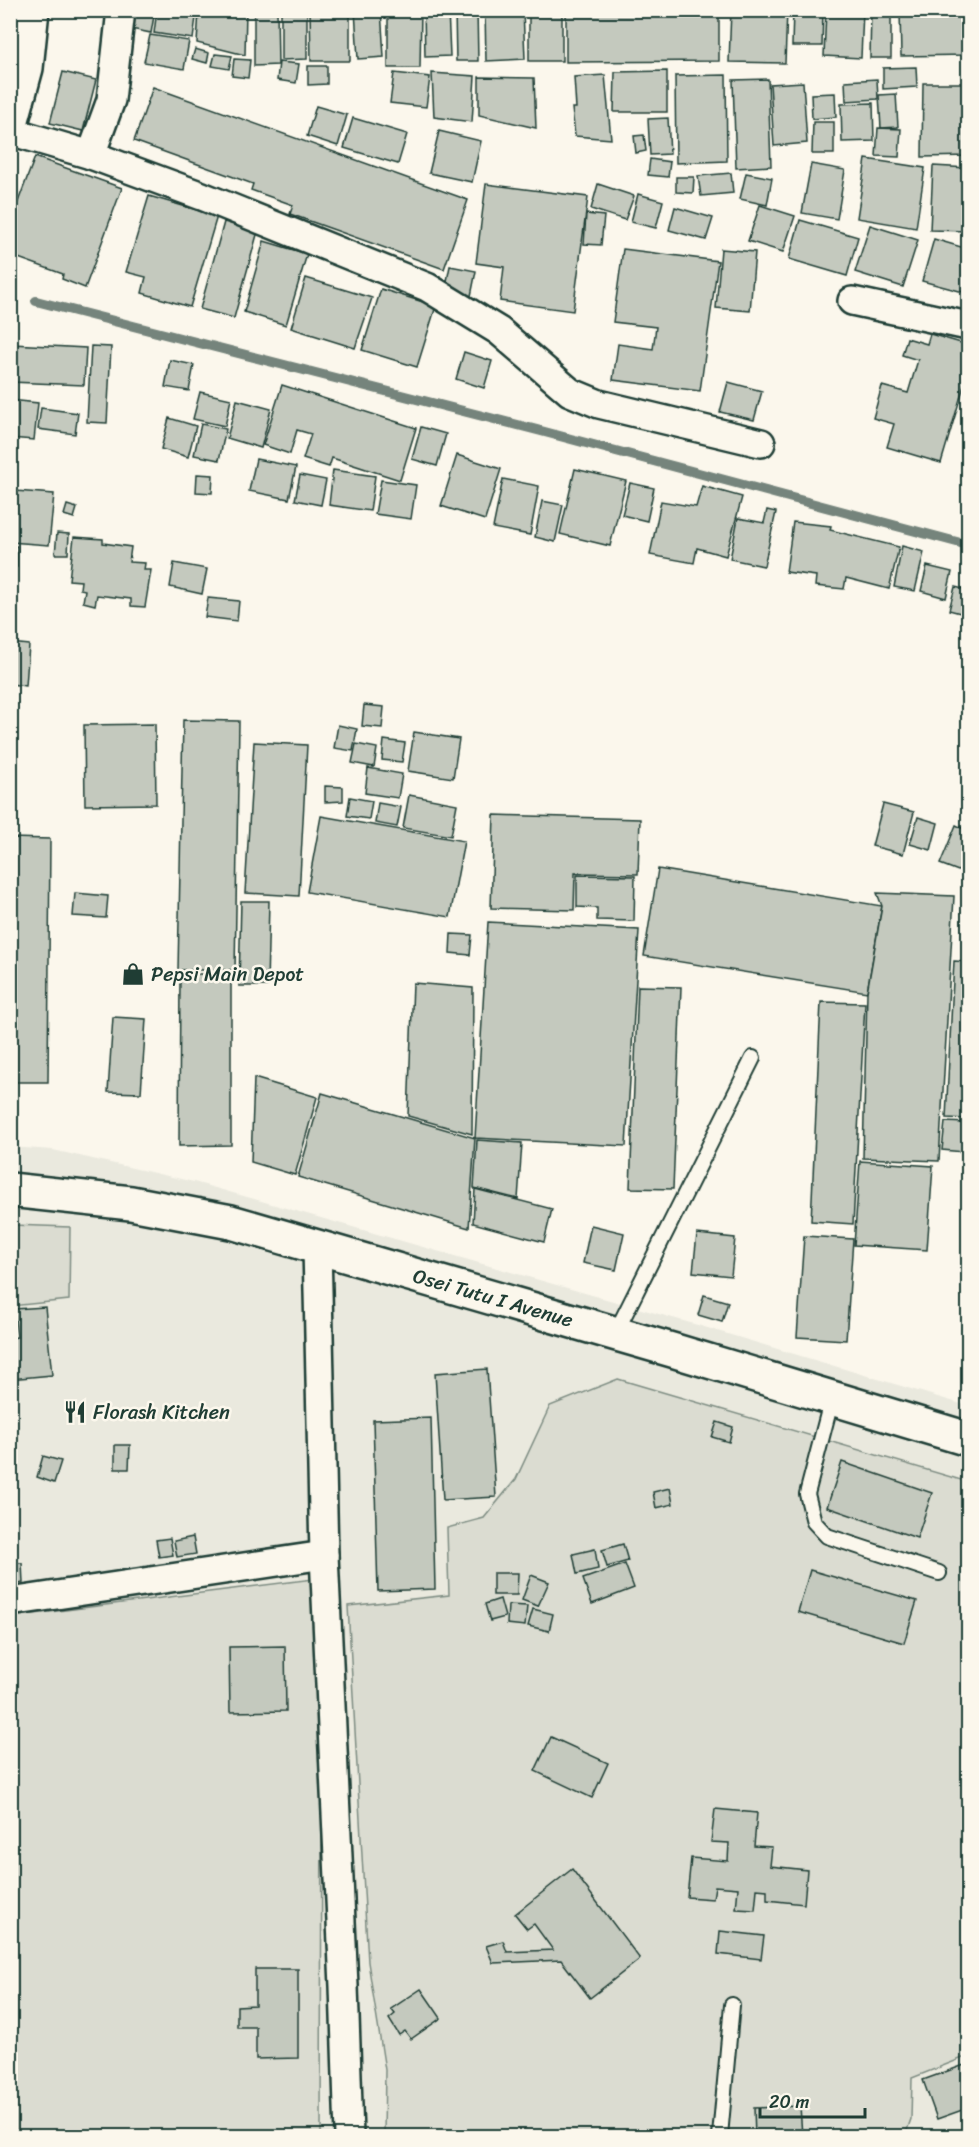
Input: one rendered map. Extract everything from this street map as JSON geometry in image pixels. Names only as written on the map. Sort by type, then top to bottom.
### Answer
[{"type":"street","points":[[10,127],[26,68],[32,10]]},
{"type":"street","points":[[91,155],[111,100],[121,10]]},
{"type":"street","points":[[10,131],[91,155],[202,196],[427,287],[499,331],[570,392],[599,404],[761,443]]},
{"type":"street","points":[[852,301],[969,326]]},
{"type":"street","name":"Osei Tutu I Avenue","points":[[10,1191],[142,1205],[231,1222],[969,1439]]},
{"type":"street","points":[[317,1247],[324,1555],[344,1974],[349,2136]]},
{"type":"street","points":[[10,1602],[324,1555]]},
{"type":"lane","points":[[615,1334],[753,1059]]},
{"type":"lane","points":[[832,1398],[807,1494],[814,1522],[827,1536],[939,1573]]},
{"type":"lane","points":[[720,2136],[732,2005]]},
{"type":"shaded area","points":[[10,1147],[53,1150],[194,1182],[701,1326],[968,1406],[968,2136],[11,2136]]},
{"type":"shaded area","points":[[11,1225],[70,1227],[69,1300],[11,1306]]},
{"type":"shaded area","points":[[618,1379],[968,1482],[968,2056],[912,2078],[911,2119],[905,2136],[384,2136],[385,2070],[368,1962],[348,1606],[449,1595],[447,1528],[484,1518],[516,1479],[550,1406]]},
{"type":"shaded area","points":[[313,1579],[322,1765],[321,2136],[11,2136],[10,1617]]},
{"type":"building","points":[[125,10],[155,10],[151,33],[121,27]]},
{"type":"building","points":[[157,10],[197,10],[193,39],[154,33]]},
{"type":"building","points":[[199,10],[246,10],[245,55],[197,43]]},
{"type":"building","points":[[254,10],[277,10],[278,65],[254,66]]},
{"type":"building","points":[[281,10],[307,10],[307,59],[281,60]]},
{"type":"building","points":[[310,10],[350,10],[350,61],[311,61]]},
{"type":"building","points":[[355,10],[381,10],[384,57],[358,59]]},
{"type":"building","points":[[388,10],[421,10],[420,68],[388,68]]},
{"type":"building","points":[[424,10],[448,10],[450,56],[425,57]]},
{"type":"building","points":[[455,10],[477,10],[478,61],[456,61]]},
{"type":"building","points":[[485,10],[523,10],[525,59],[486,61]]},
{"type":"building","points":[[529,10],[562,10],[562,61],[529,61]]},
{"type":"building","points":[[566,10],[719,10],[719,61],[566,62]]},
{"type":"building","points":[[731,10],[787,10],[785,63],[729,62]]},
{"type":"building","points":[[793,10],[823,10],[822,46],[792,46]]},
{"type":"building","points":[[826,10],[863,10],[861,58],[824,56]]},
{"type":"building","points":[[871,10],[891,10],[891,58],[870,58]]},
{"type":"building","points":[[900,10],[968,10],[968,55],[901,56]]},
{"type":"building","points":[[150,35],[189,41],[184,69],[144,62]]},
{"type":"building","points":[[195,49],[209,53],[207,63],[192,59]]},
{"type":"building","points":[[215,54],[232,56],[229,69],[212,66]]},
{"type":"building","points":[[234,59],[250,60],[248,78],[232,76]]},
{"type":"building","points":[[279,62],[299,64],[296,83],[277,80]]},
{"type":"building","points":[[308,66],[327,66],[327,84],[308,85]]},
{"type":"building","points":[[916,67],[917,87],[883,89],[883,68]]},
{"type":"building","points":[[667,71],[667,112],[614,112],[615,72]]},
{"type":"building","points":[[63,72],[96,80],[83,131],[50,123]]},
{"type":"building","points":[[394,73],[430,77],[426,107],[390,103]]},
{"type":"building","points":[[432,73],[475,76],[472,122],[434,117]]},
{"type":"building","points":[[605,75],[611,139],[575,136],[572,108],[576,108],[574,77]]},
{"type":"building","points":[[726,75],[727,161],[676,163],[675,76]]},
{"type":"building","points":[[479,77],[534,78],[536,128],[479,115]]},
{"type":"building","points":[[768,79],[771,166],[736,168],[733,80]]},
{"type":"building","points":[[877,79],[878,99],[846,101],[845,81]]},
{"type":"building","points":[[803,82],[807,143],[774,146],[770,84]]},
{"type":"building","points":[[923,83],[968,83],[968,156],[922,157]]},
{"type":"building","points":[[153,87],[468,200],[444,269],[290,214],[293,205],[251,190],[253,184],[134,141]]},
{"type":"building","points":[[835,93],[836,117],[812,119],[811,94]]},
{"type":"building","points":[[896,94],[898,127],[881,128],[879,95]]},
{"type":"building","points":[[873,103],[874,141],[842,142],[841,104]]},
{"type":"building","points":[[316,106],[347,115],[338,146],[307,136]]},
{"type":"building","points":[[353,118],[407,134],[398,164],[344,148]]},
{"type":"building","points":[[668,118],[670,154],[650,155],[648,119]]},
{"type":"building","points":[[813,122],[834,122],[834,154],[812,154]]},
{"type":"building","points":[[878,128],[901,129],[899,157],[876,156]]},
{"type":"building","points":[[439,131],[481,141],[472,182],[429,173]]},
{"type":"building","points":[[644,135],[646,151],[636,153],[634,136]]},
{"type":"building","points":[[35,157],[122,188],[85,288],[62,279],[63,274],[10,255],[10,223]]},
{"type":"building","points":[[650,159],[670,162],[668,177],[648,175]]},
{"type":"building","points":[[866,159],[925,168],[916,228],[857,218]]},
{"type":"building","points":[[811,164],[845,170],[837,219],[802,213]]},
{"type":"building","points":[[933,166],[968,168],[968,231],[930,230]]},
{"type":"building","points":[[731,173],[733,193],[701,196],[698,176]]},
{"type":"building","points":[[746,173],[772,178],[767,205],[740,199]]},
{"type":"building","points":[[676,177],[694,177],[693,193],[676,192]]},
{"type":"building","points":[[486,184],[588,197],[573,311],[500,301],[504,267],[476,263]]},
{"type":"building","points":[[598,184],[634,196],[625,220],[591,209]]},
{"type":"building","points":[[638,194],[663,201],[656,228],[631,222]]},
{"type":"building","points":[[149,196],[217,216],[190,307],[142,293],[146,277],[126,272]]},
{"type":"building","points":[[760,205],[795,216],[783,252],[748,241]]},
{"type":"building","points":[[675,207],[713,218],[706,240],[669,230]]},
{"type":"building","points":[[586,214],[604,216],[601,245],[584,244]]},
{"type":"building","points":[[800,220],[858,237],[847,276],[789,259]]},
{"type":"building","points":[[224,222],[258,231],[234,318],[200,309]]},
{"type":"building","points":[[870,225],[918,240],[903,287],[855,272]]},
{"type":"building","points":[[934,239],[968,249],[967,293],[922,281]]},
{"type":"building","points":[[264,241],[307,254],[286,325],[244,312]]},
{"type":"building","points":[[623,249],[718,261],[700,391],[613,380],[618,344],[653,349],[656,327],[613,322]]},
{"type":"building","points":[[721,249],[755,252],[750,311],[716,308]]},
{"type":"building","points":[[450,266],[476,271],[471,296],[445,291]]},
{"type":"building","points":[[306,278],[372,298],[355,348],[291,328]]},
{"type":"building","points":[[381,289],[436,306],[417,367],[362,350]]},
{"type":"building","points":[[930,334],[968,345],[968,372],[941,463],[887,447],[894,424],[873,418],[882,386],[908,393],[918,360],[902,355],[907,338],[927,344]]},
{"type":"building","points":[[12,344],[86,348],[84,385],[10,382]]},
{"type":"building","points":[[91,346],[111,347],[107,423],[87,422]]},
{"type":"building","points":[[464,352],[492,361],[484,388],[456,379]]},
{"type":"building","points":[[170,360],[194,365],[189,391],[165,387]]},
{"type":"building","points":[[728,382],[762,391],[754,420],[720,412]]},
{"type":"building","points":[[282,385],[416,428],[400,480],[332,458],[329,467],[303,459],[311,434],[297,430],[290,454],[263,445]]},
{"type":"building","points":[[200,392],[231,399],[225,426],[193,419]]},
{"type":"building","points":[[10,400],[38,403],[34,440],[10,438]]},
{"type":"building","points":[[237,400],[271,409],[261,448],[227,438]]},
{"type":"building","points":[[41,408],[78,413],[75,434],[38,429]]},
{"type":"building","points":[[169,418],[196,426],[188,457],[161,449]]},
{"type":"building","points":[[201,424],[226,429],[219,460],[194,455]]},
{"type":"building","points":[[421,427],[446,434],[437,466],[412,459]]},
{"type":"building","points":[[457,455],[501,469],[485,520],[441,506]]},
{"type":"building","points":[[256,459],[296,467],[289,499],[249,491]]},
{"type":"building","points":[[575,469],[626,481],[610,546],[560,534]]},
{"type":"building","points":[[333,470],[375,476],[370,511],[329,505]]},
{"type":"building","points":[[197,474],[213,475],[212,493],[196,492]]},
{"type":"building","points":[[300,475],[326,480],[321,505],[295,500]]},
{"type":"building","points":[[503,479],[539,486],[530,535],[493,528]]},
{"type":"building","points":[[381,480],[416,485],[411,519],[375,514]]},
{"type":"building","points":[[630,483],[654,488],[647,521],[622,515]]},
{"type":"building","points":[[702,486],[742,497],[726,556],[697,548],[694,563],[650,555],[661,501],[696,507]]},
{"type":"building","points":[[15,491],[54,494],[49,545],[10,542]]},
{"type":"building","points":[[542,501],[563,505],[555,542],[535,537]]},
{"type":"building","points":[[67,505],[77,508],[74,518],[64,515]]},
{"type":"building","points":[[767,510],[776,512],[764,566],[730,559],[738,518],[764,523]]},
{"type":"building","points":[[793,522],[831,526],[830,530],[899,547],[889,589],[846,578],[844,589],[815,586],[816,576],[786,572]]},
{"type":"building","points":[[57,533],[69,534],[68,554],[55,554]]},
{"type":"building","points":[[74,537],[103,539],[103,543],[131,547],[129,562],[145,563],[144,570],[151,570],[145,607],[131,606],[131,599],[97,595],[95,605],[83,602],[85,590],[80,589],[81,581],[69,580]]},
{"type":"building","points":[[10,546],[17,546],[17,567],[10,568]]},
{"type":"building","points":[[902,546],[924,552],[915,591],[894,587]]},
{"type":"building","points":[[174,563],[207,569],[202,594],[170,587]]},
{"type":"building","points":[[927,566],[952,572],[946,598],[921,591]]},
{"type":"building","points":[[955,587],[968,590],[968,615],[949,610]]},
{"type":"building","points":[[208,598],[239,601],[237,621],[205,617]]},
{"type":"building","points":[[10,643],[29,645],[26,686],[10,684]]},
{"type":"building","points":[[364,705],[384,707],[382,728],[362,726]]},
{"type":"building","points":[[183,720],[239,721],[235,970],[178,970]]},
{"type":"building","points":[[155,724],[156,804],[85,805],[84,725]]},
{"type":"building","points":[[338,725],[357,729],[353,751],[334,748]]},
{"type":"building","points":[[414,732],[459,739],[453,778],[408,771]]},
{"type":"building","points":[[384,740],[405,743],[402,762],[382,760]]},
{"type":"building","points":[[254,742],[307,745],[299,896],[245,893]]},
{"type":"building","points":[[356,744],[377,748],[374,767],[352,763]]},
{"type":"building","points":[[368,768],[402,774],[398,798],[365,793]]},
{"type":"building","points":[[325,786],[343,787],[343,801],[325,802]]},
{"type":"building","points":[[409,795],[457,804],[451,836],[403,828]]},
{"type":"building","points":[[350,797],[372,801],[369,819],[347,816]]},
{"type":"building","points":[[378,803],[401,807],[397,827],[375,823]]},
{"type":"building","points":[[883,804],[914,812],[903,854],[872,846]]},
{"type":"building","points":[[494,815],[640,819],[638,874],[575,873],[574,910],[491,908]]},
{"type":"building","points":[[321,816],[464,841],[450,917],[307,892]]},
{"type":"building","points":[[918,817],[938,823],[931,850],[910,844]]},
{"type":"building","points":[[956,825],[968,831],[968,854],[961,872],[940,864]]},
{"type":"building","points":[[10,838],[50,839],[48,1082],[10,1082]]},
{"type":"building","points":[[658,869],[882,906],[867,992],[644,956]]},
{"type":"building","points":[[577,875],[635,876],[634,921],[597,920],[597,908],[577,907]]},
{"type":"building","points":[[75,893],[108,896],[106,918],[73,916]]},
{"type":"building","points":[[877,893],[954,896],[939,1161],[863,1158],[867,992],[882,906]]},
{"type":"building","points":[[241,901],[269,901],[267,986],[239,986]]},
{"type":"building","points":[[488,922],[639,930],[626,1146],[475,1138]]},
{"type":"building","points":[[451,934],[472,935],[470,955],[450,953]]},
{"type":"building","points":[[954,961],[968,962],[968,1119],[946,1118]]},
{"type":"building","points":[[180,974],[231,974],[231,1145],[179,1146]]},
{"type":"building","points":[[413,983],[473,988],[472,1134],[408,1116]]},
{"type":"building","points":[[638,986],[681,987],[673,1189],[630,1188]]},
{"type":"building","points":[[821,1002],[865,1003],[853,1224],[811,1221]]},
{"type":"building","points":[[113,1017],[146,1019],[141,1093],[108,1092]]},
{"type":"building","points":[[254,1078],[317,1097],[295,1175],[251,1162]]},
{"type":"building","points":[[322,1093],[475,1138],[469,1228],[298,1177]]},
{"type":"building","points":[[945,1122],[967,1123],[964,1152],[942,1150]]},
{"type":"building","points":[[477,1140],[522,1143],[518,1199],[474,1188]]},
{"type":"building","points":[[860,1161],[933,1166],[927,1250],[854,1245]]},
{"type":"building","points":[[475,1189],[552,1209],[544,1242],[473,1223]]},
{"type":"building","points":[[591,1225],[624,1233],[616,1270],[583,1263]]},
{"type":"building","points":[[697,1234],[735,1238],[731,1276],[693,1272]]},
{"type":"building","points":[[804,1236],[853,1239],[846,1340],[797,1337]]},
{"type":"building","points":[[704,1295],[728,1302],[722,1322],[698,1315]]},
{"type":"building","points":[[45,1307],[52,1375],[10,1379],[10,1338],[17,1337],[14,1309]]},
{"type":"building","points":[[487,1369],[496,1497],[443,1500],[435,1373]]},
{"type":"building","points":[[431,1418],[435,1589],[378,1591],[373,1420]]},
{"type":"building","points":[[717,1422],[733,1427],[729,1442],[712,1437]]},
{"type":"building","points":[[115,1445],[130,1445],[129,1469],[115,1469]]},
{"type":"building","points":[[43,1456],[61,1461],[54,1483],[37,1477]]},
{"type":"building","points":[[842,1462],[932,1493],[917,1538],[827,1507]]},
{"type":"building","points":[[670,1488],[673,1504],[656,1508],[653,1492]]},
{"type":"building","points":[[193,1537],[196,1554],[177,1557],[174,1541]]},
{"type":"building","points":[[170,1538],[173,1555],[159,1557],[156,1540]]},
{"type":"building","points":[[623,1544],[628,1561],[607,1567],[602,1550]]},
{"type":"building","points":[[595,1549],[598,1569],[577,1574],[573,1554]]},
{"type":"building","points":[[10,1563],[22,1563],[23,1583],[10,1584]]},
{"type":"building","points":[[625,1564],[634,1588],[592,1604],[583,1579]]},
{"type":"building","points":[[810,1570],[917,1601],[904,1643],[798,1612]]},
{"type":"building","points":[[493,1573],[518,1573],[517,1595],[493,1595]]},
{"type":"building","points":[[531,1575],[549,1582],[538,1606],[522,1600]]},
{"type":"building","points":[[500,1599],[505,1617],[490,1621],[485,1604]]},
{"type":"building","points":[[508,1605],[527,1606],[525,1626],[507,1624]]},
{"type":"building","points":[[533,1609],[553,1614],[549,1631],[528,1626]]},
{"type":"building","points":[[285,1646],[286,1711],[230,1712],[229,1647]]},
{"type":"building","points":[[551,1737],[608,1763],[592,1798],[535,1771]]},
{"type":"building","points":[[715,1809],[757,1813],[754,1846],[772,1847],[770,1866],[807,1870],[804,1904],[767,1900],[767,1890],[757,1889],[755,1910],[736,1909],[738,1888],[715,1886],[713,1899],[687,1897],[691,1858],[728,1861],[729,1843],[711,1842]]},
{"type":"building","points":[[572,1869],[640,1959],[590,1998],[561,1960],[493,1963],[486,1946],[503,1941],[507,1952],[553,1950],[534,1924],[527,1929],[515,1914]]},
{"type":"building","points":[[720,1931],[764,1936],[761,1959],[718,1954]]},
{"type":"building","points":[[255,1969],[298,1969],[298,2058],[256,2059],[256,2027],[237,2027],[237,2006],[255,2005]]},
{"type":"building","points":[[421,1989],[441,2018],[411,2039],[405,2031],[399,2035],[389,2019],[395,2014],[391,2009]]},
{"type":"building","points":[[967,2064],[968,2108],[937,2119],[923,2080]]},
{"type":"building","points":[[800,2106],[802,2136],[755,2136],[754,2108]]},
{"type":"waterway","points":[[36,301],[541,431],[968,545]]},
{"type":"place","name":"Pepsi Main Depot","points":[[133,974]]},
{"type":"place","name":"Florash Kitchen","points":[[75,1412]]}]
